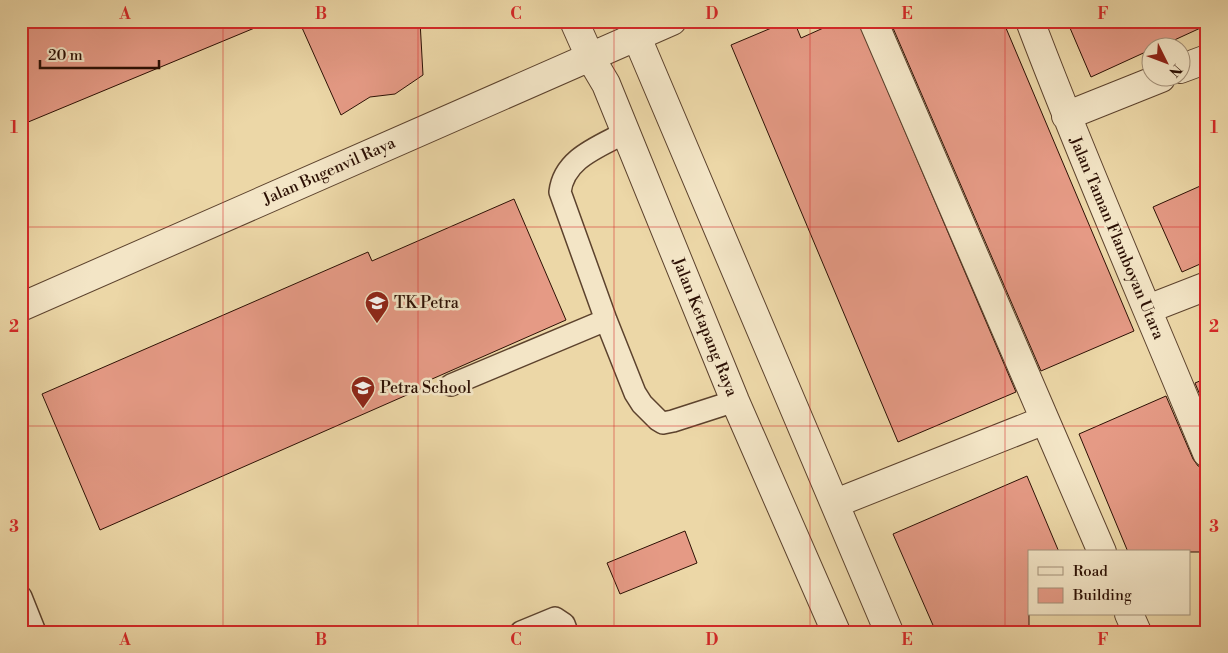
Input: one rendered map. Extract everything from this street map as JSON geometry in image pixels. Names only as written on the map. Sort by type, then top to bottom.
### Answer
[{"type":"street","name":"Jalan Ketapang Raya","points":[[574,21],[590,58],[606,84],[735,402],[836,632]]},
{"type":"street","name":"Jalan Bugenvil Raya","points":[[21,307],[590,58],[633,28],[672,21]]},
{"type":"street","points":[[873,21],[1101,550]]},
{"type":"street","name":"Jalan Taman Flamboyan Utara","points":[[1030,21],[1066,116],[1207,453]]},
{"type":"street","points":[[633,28],[836,503],[889,632]]},
{"type":"street","points":[[1190,66],[1207,59]]},
{"type":"street","points":[[1066,116],[1140,86]]},
{"type":"street","points":[[1148,309],[1207,286]]},
{"type":"street","points":[[836,503],[1045,420]]},
{"type":"street","points":[[1130,616],[1137,632]]},
{"type":"lane","points":[[626,132],[576,159],[561,181],[560,192],[606,320],[635,393],[642,404],[658,420],[664,423],[735,402]]},
{"type":"lane","points":[[451,385],[606,320]]},
{"type":"lane","points":[[21,597],[35,632]]},
{"type":"lane","points":[[521,632],[555,618],[564,624],[567,632]]},
{"type":"building","points":[[21,21],[269,21],[269,22],[21,125]]},
{"type":"building","points":[[299,21],[420,21],[423,75],[395,94],[370,97],[341,115]]},
{"type":"building","points":[[788,21],[794,21],[801,38],[839,21],[858,21],[1016,392],[898,442],[731,45]]},
{"type":"building","points":[[890,21],[1003,21],[1134,331],[1041,371]]},
{"type":"building","points":[[1067,21],[1207,21],[1207,25],[1179,38],[1140,38],[1140,55],[1091,77]]},
{"type":"building","points":[[1207,183],[1207,261],[1182,272],[1153,207]]},
{"type":"building","points":[[514,199],[566,320],[423,383],[425,387],[100,530],[42,394],[368,252],[372,261]]},
{"type":"building","points":[[1207,378],[1207,412],[1195,383]]},
{"type":"building","points":[[1166,396],[1193,459],[1198,466],[1207,468],[1207,552],[1190,552],[1190,550],[1127,550],[1079,434]]},
{"type":"building","points":[[1027,476],[1058,550],[1028,550],[1029,632],[936,632],[893,534]]},
{"type":"building","points":[[685,531],[697,563],[620,594],[607,563]]},
{"type":"place","name":"TK Petra","points":[[377,324]]},
{"type":"place","name":"Petra School","points":[[363,409]]}]
